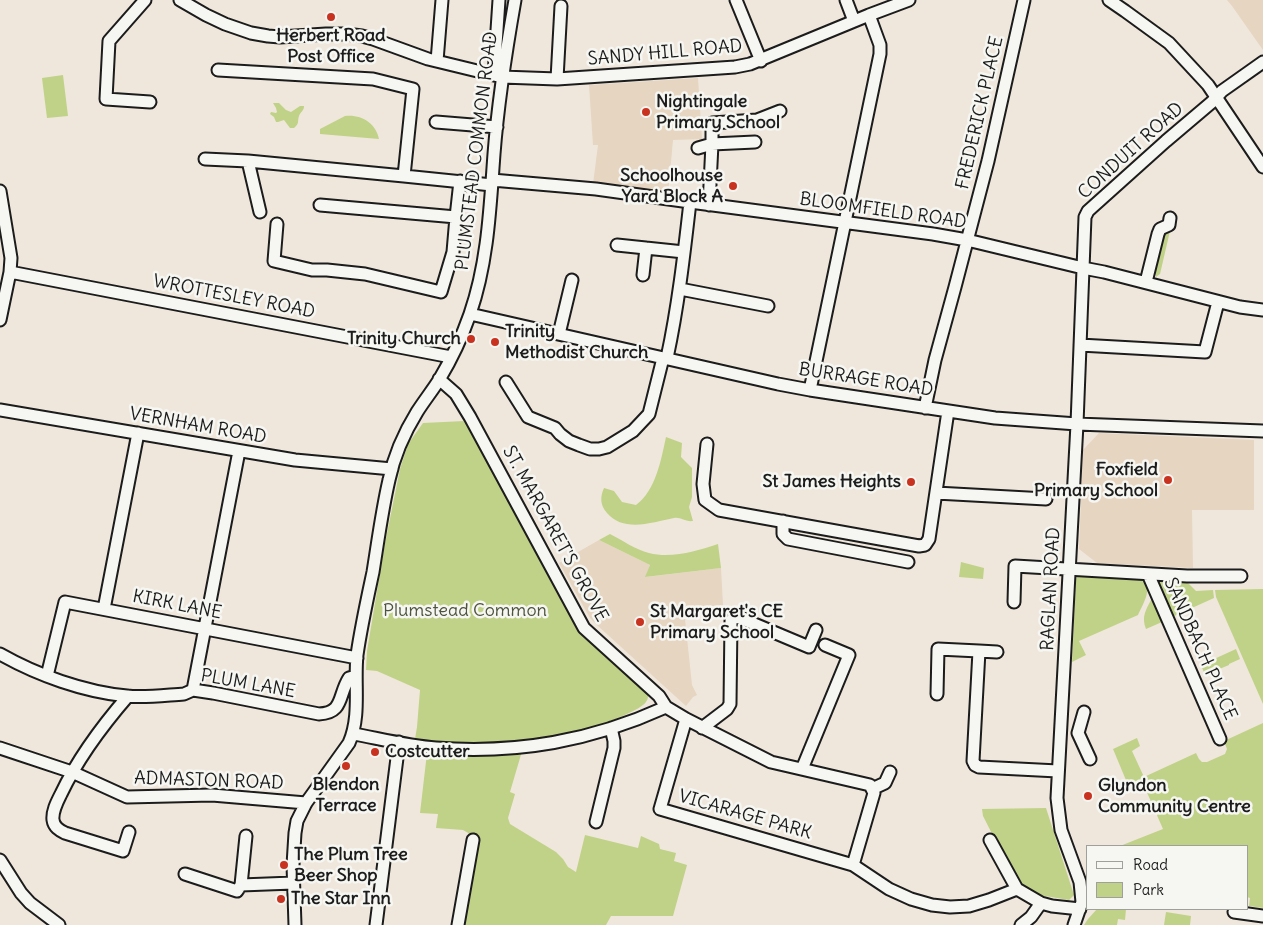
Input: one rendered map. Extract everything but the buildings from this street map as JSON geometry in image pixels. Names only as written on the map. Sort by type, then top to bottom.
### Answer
[{"type":"street","points":[[145,0],[108,41],[106,99],[150,102]]},
{"type":"street","name":"SANDY HILL ROAD","points":[[180,0],[225,24],[251,33],[280,37],[346,34],[373,39],[437,61],[498,76],[557,79],[735,67],[750,64],[909,0]]},
{"type":"street","points":[[437,61],[442,0]]},
{"type":"street","points":[[498,76],[495,60],[499,0]]},
{"type":"street","name":"PLUMSTEAD COMMON ROAD","points":[[295,925],[293,883],[294,833],[297,821],[306,803],[354,734],[356,724],[357,658],[386,492],[392,469],[404,435],[439,380],[462,337],[483,264],[488,232],[497,127],[498,76],[515,0]]},
{"type":"street","points":[[736,0],[761,61]]},
{"type":"street","points":[[846,0],[854,21]]},
{"type":"street","name":"FREDERICK PLACE","points":[[925,408],[935,360],[988,161],[1024,0]]},
{"type":"street","points":[[1109,0],[1169,43],[1208,86],[1263,167]]},
{"type":"street","points":[[557,79],[561,6]]},
{"type":"street","points":[[810,390],[880,54],[880,45],[870,15]]},
{"type":"street","name":"CONDUIT ROAD","points":[[1083,268],[1084,224],[1088,210],[1222,91],[1263,62]]},
{"type":"street","points":[[218,70],[373,79],[413,89],[404,176]]},
{"type":"street","points":[[708,205],[712,123],[757,120],[780,111]]},
{"type":"street","points":[[436,122],[497,127]]},
{"type":"street","points":[[698,148],[712,144],[755,142]]},
{"type":"street","name":"BLOOMFIELD ROAD","points":[[205,159],[248,161],[460,181],[596,189],[933,234],[967,240],[1146,282],[1218,302],[1263,310]]},
{"type":"street","points":[[248,161],[260,212]]},
{"type":"street","points":[[277,224],[274,261],[312,270],[365,274],[441,292],[453,252],[460,181]]},
{"type":"street","points":[[0,191],[11,258],[0,320]]},
{"type":"street","points":[[506,382],[528,417],[556,428],[560,434],[574,443],[590,449],[599,449],[607,447],[633,431],[649,414],[665,358],[680,289],[690,202]]},
{"type":"street","points":[[320,205],[456,217]]},
{"type":"street","points":[[1146,282],[1158,234],[1160,229],[1168,225],[1170,218]]},
{"type":"street","points":[[617,245],[684,252]]},
{"type":"street","points":[[643,275],[646,248]]},
{"type":"street","name":"RAGLAN ROAD","points":[[1083,268],[1077,424],[1057,798],[1061,830],[1080,882],[1083,904]]},
{"type":"street","name":"WROTTESLEY ROAD","points":[[10,272],[451,357]]},
{"type":"street","points":[[560,334],[572,280]]},
{"type":"street","points":[[680,289],[768,306]]},
{"type":"street","points":[[1080,345],[1205,352],[1218,302]]},
{"type":"street","name":"BURRAGE ROAD","points":[[470,314],[810,390],[925,408],[995,418],[1077,424],[1263,430]]},
{"type":"street","name":"ST. MARGARET'S GROVE","points":[[439,380],[456,394],[470,417],[584,628],[659,696],[666,707],[702,728],[771,762],[870,785],[872,789]]},
{"type":"street","name":"VERNHAM ROAD","points":[[0,410],[295,460],[392,469]]},
{"type":"street","points":[[707,444],[703,484],[705,500],[719,510],[919,546],[924,545],[929,539],[948,411]]},
{"type":"street","points":[[104,609],[138,433]]},
{"type":"street","points":[[193,690],[239,451]]},
{"type":"street","points":[[936,493],[1046,499]]},
{"type":"street","points":[[783,521],[783,534],[788,539],[908,562]]},
{"type":"street","name":"SANDBACH PLACE","points":[[1014,602],[1015,566],[1148,574],[1241,576]]},
{"type":"street","name":"SANDBACH PLACE","points":[[1148,574],[1220,739]]},
{"type":"street","name":"KIRK LANE","points":[[47,676],[65,602],[357,658]]},
{"type":"street","points":[[702,728],[727,709],[730,704],[731,622],[734,617],[809,647],[816,630]]},
{"type":"street","points":[[802,769],[849,655],[825,645]]},
{"type":"street","points":[[937,694],[938,649],[997,652]]},
{"type":"street","points":[[979,651],[973,761],[975,765],[979,767],[1058,771]]},
{"type":"street","name":"PLUM LANE","points":[[0,654],[47,676],[98,691],[128,696],[184,694],[193,690],[311,713],[327,714],[338,705],[349,678],[356,676]]},
{"type":"street","points":[[128,696],[112,715],[72,772],[54,810],[52,819],[54,825],[65,833],[123,851],[129,832]]},
{"type":"street","points":[[354,734],[434,748],[486,750],[519,748],[575,739],[611,728],[666,707]]},
{"type":"street","points":[[1084,712],[1078,733],[1090,759]]},
{"type":"street","name":"VICARAGE PARK","points":[[686,719],[660,809],[852,865]]},
{"type":"street","points":[[596,822],[614,748],[611,728]]},
{"type":"street","points":[[1060,733],[1078,733]]},
{"type":"street","points":[[376,925],[399,742]]},
{"type":"street","name":"ADMASTON ROAD","points":[[0,748],[72,772],[127,797],[212,795],[306,803]]},
{"type":"street","points":[[890,772],[885,783],[872,789],[874,793],[852,865],[889,889],[911,899],[950,907],[969,906],[1017,889]]},
{"type":"street","points":[[185,874],[237,891],[241,885],[246,836]]},
{"type":"street","points":[[458,925],[473,840]]},
{"type":"street","points":[[990,840],[1017,889],[1041,903],[1052,906],[1083,904],[1074,925]]},
{"type":"street","points":[[0,860],[21,893],[30,903],[58,925]]},
{"type":"street","points":[[241,885],[293,883]]},
{"type":"street","points":[[1021,925],[1031,917],[1041,903]]},
{"type":"street","points":[[1234,912],[1263,916]]},
{"type":"shaded area","points":[[1227,0],[1263,0],[1263,50],[1232,6]]},
{"type":"shaded area","name":"Nightingale Primary School","points":[[698,78],[702,139],[673,140],[668,195],[593,184],[598,145],[593,145],[589,85]]},
{"type":"shaded area","name":"Foxfield Primary School","points":[[1099,433],[1254,440],[1254,510],[1192,510],[1193,568],[1097,563],[1079,549],[1083,450]]},
{"type":"shaded area","name":"St Margaret's CE Primary School","points":[[599,540],[650,565],[646,577],[721,568],[723,605],[684,610],[692,685],[697,695],[686,706],[590,618],[559,563]]},
{"type":"green space","points":[[63,75],[68,116],[47,118],[42,78]]},
{"type":"green space","points":[[273,103],[279,103],[291,112],[300,106],[304,106],[299,116],[298,124],[294,128],[290,128],[284,120],[276,122],[270,114],[271,112],[277,112]]},
{"type":"green space","points":[[345,116],[357,116],[367,121],[375,128],[379,139],[320,134],[320,129]]},
{"type":"green space","points":[[1168,230],[1170,231],[1160,274],[1156,277],[1153,270],[1163,233]]},
{"type":"green space","name":"Plumstead Common","points":[[464,421],[579,632],[641,685],[648,695],[646,702],[642,706],[611,721],[571,734],[525,741],[510,792],[515,794],[508,818],[510,824],[556,852],[568,867],[576,872],[585,835],[638,848],[641,836],[659,844],[660,849],[676,853],[674,861],[687,865],[673,916],[611,916],[606,925],[463,925],[477,838],[463,830],[436,828],[438,814],[420,813],[427,753],[413,751],[420,690],[377,671],[366,670],[367,651],[385,543],[400,469],[408,444],[423,423]]},
{"type":"green space","points":[[666,437],[682,443],[681,457],[692,468],[692,497],[689,507],[693,521],[674,518],[630,524],[614,519],[607,513],[602,504],[601,498],[604,488],[614,491],[622,502],[636,505],[643,499],[657,474]]},
{"type":"green space","points":[[610,534],[639,550],[657,555],[675,555],[718,544],[721,568],[645,577],[650,565],[599,540]]},
{"type":"green space","points":[[961,562],[984,568],[983,579],[959,577]]},
{"type":"green space","points":[[1081,576],[1138,579],[1146,585],[1147,595],[1138,615],[1079,641],[1086,655],[1072,662],[1076,578]]},
{"type":"green space","points":[[1160,579],[1171,579],[1172,582],[1188,583],[1196,591],[1213,590],[1214,598],[1172,617],[1158,582]]},
{"type":"green space","points":[[1263,589],[1263,704],[1216,597],[1215,590]]},
{"type":"green space","points":[[1152,598],[1162,622],[1146,629],[1144,617]]},
{"type":"green space","points":[[1236,649],[1240,659],[1205,675],[1201,665]]},
{"type":"green space","points":[[1263,723],[1263,908],[1249,906],[1248,845],[1123,845],[1163,829],[1142,781],[1128,785],[1113,749],[1137,738],[1140,746],[1132,751],[1144,777],[1196,753],[1202,762],[1207,762],[1225,754],[1227,749],[1224,741]]},
{"type":"green space","points":[[1046,808],[1074,895],[1069,900],[1039,895],[1015,879],[983,816],[982,809]]},
{"type":"green space","points":[[1096,910],[1126,910],[1125,920],[1118,919],[1117,925],[1084,925]]},
{"type":"green space","points":[[1166,912],[1191,916],[1190,925],[1164,925]]},
{"type":"place","name":"Herbert Road Post Office","points":[[331,17]]},
{"type":"place","name":"Nightingale Primary School","points":[[646,112]]},
{"type":"place","name":"Schoolhouse Yard Block A","points":[[733,186]]},
{"type":"place","name":"Trinity Church","points":[[471,339]]},
{"type":"place","name":"Trinity Methodist Church","points":[[495,342]]},
{"type":"place","name":"Foxfield Primary School","points":[[1168,480]]},
{"type":"place","name":"St James Heights","points":[[911,482]]},
{"type":"place","name":"St Margaret's CE Primary School","points":[[640,622]]},
{"type":"place","name":"Costcutter","points":[[375,752]]},
{"type":"place","name":"Blendon Terrace","points":[[346,766]]},
{"type":"place","name":"Glyndon Community Centre","points":[[1088,796]]},
{"type":"place","name":"The Plum Tree Beer Shop","points":[[284,865]]},
{"type":"place","name":"The Star Inn","points":[[281,899]]}]
